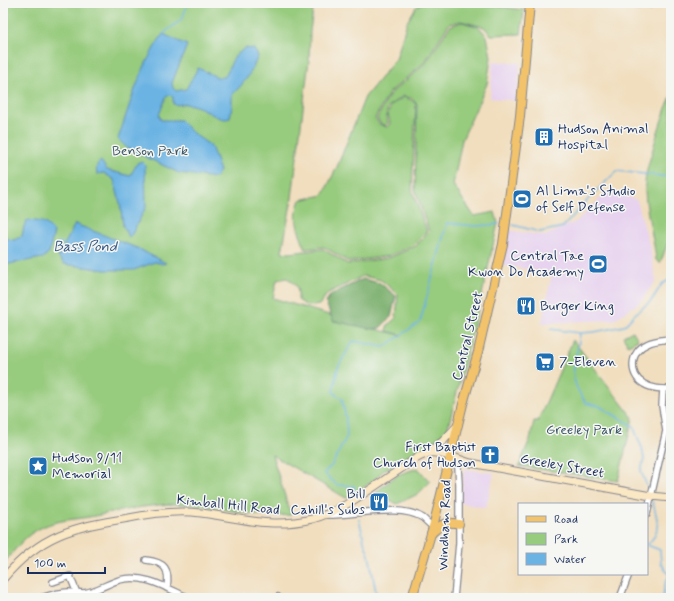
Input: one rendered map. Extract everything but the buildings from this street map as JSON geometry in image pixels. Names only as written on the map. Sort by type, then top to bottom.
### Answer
[{"type":"main road","name":"Central Street","points":[[412,598],[432,530],[458,424],[478,352],[503,244],[520,116],[530,3]]},
{"type":"main road","points":[[432,530],[447,522],[459,524]]},
{"type":"street","points":[[671,339],[645,344],[637,351],[633,360],[635,374],[641,382],[650,387],[671,389]]},
{"type":"street","points":[[648,510],[666,431],[662,406],[663,389]]},
{"type":"street","name":"Kimball Hill Road","points":[[3,579],[19,561],[48,540],[70,530],[94,524],[153,514],[177,512],[202,513],[267,524],[291,523],[324,515],[353,500],[424,455],[443,441],[458,424]]},
{"type":"street","points":[[424,455],[430,453],[450,456]]},
{"type":"street","name":"Greeley Street","points":[[450,456],[470,463],[651,496],[671,498]]},
{"type":"street","name":"Windham Road","points":[[450,456],[458,467],[459,524],[454,598]]},
{"type":"street","points":[[324,515],[385,511],[405,512],[423,518],[432,530]]},
{"type":"street","points":[[146,560],[157,562],[166,570],[168,577],[167,588]]},
{"type":"street","points":[[620,598],[629,575]]},
{"type":"street","points":[[53,582],[70,576],[79,595]]},
{"type":"street","points":[[41,598],[58,593],[79,595],[118,581],[133,578],[146,579],[189,598]]},
{"type":"shaded area","points":[[493,61],[520,63],[517,101],[490,98]]},
{"type":"shaded area","points":[[609,190],[637,200],[649,244],[656,281],[640,302],[614,320],[542,323],[552,273],[501,265],[508,230],[545,236],[577,221]]},
{"type":"shaded area","points":[[464,469],[494,473],[486,508],[461,503]]},
{"type":"green space","name":"Benson Park","points":[[3,3],[314,3],[310,31],[309,60],[292,198],[282,252],[289,253],[323,249],[348,264],[389,258],[416,246],[429,231],[415,190],[417,104],[411,98],[403,96],[389,106],[387,113],[388,123],[385,126],[380,123],[377,118],[390,94],[425,64],[450,26],[462,22],[479,27],[487,36],[491,57],[487,84],[462,140],[453,185],[474,216],[495,212],[498,223],[483,290],[447,431],[424,448],[384,470],[372,482],[346,498],[272,455],[291,515],[266,516],[206,506],[181,504],[142,507],[49,524],[27,537],[3,564]],"holes":[[[363,276],[381,280],[398,294],[396,318],[387,326],[387,331],[402,335],[378,330],[273,298],[277,280],[287,278],[293,282],[296,287],[298,300],[307,306],[319,305],[328,293]]]},
{"type":"green space","points":[[423,3],[472,3],[524,10],[521,34],[491,35],[484,27],[461,21],[449,24],[424,63],[389,93],[375,118],[379,124],[386,127],[390,123],[388,114],[391,105],[404,97],[416,104],[412,190],[427,231],[414,245],[389,256],[349,262],[324,247],[305,249],[296,219],[300,200],[323,195],[337,167],[365,97],[396,59],[407,22],[416,7]]},
{"type":"green space","points":[[615,3],[652,3],[651,11],[614,8]]},
{"type":"green space","points":[[671,96],[671,233],[660,263],[656,260],[647,208],[645,179],[654,145]]},
{"type":"green space","points":[[363,279],[380,283],[396,296],[391,317],[380,328],[372,329],[333,321],[326,303],[330,295]]},
{"type":"green space","points":[[633,331],[638,340],[628,345],[623,336]]},
{"type":"green space","name":"Greeley Park","points":[[573,340],[633,418],[618,481],[519,466],[530,439],[534,421],[538,421]]},
{"type":"green space","points":[[418,468],[430,482],[418,494],[397,504],[376,492],[397,475]]},
{"type":"water","points":[[163,34],[187,45],[172,83],[173,88],[176,91],[186,89],[198,68],[217,77],[225,77],[234,57],[245,48],[254,49],[258,56],[248,77],[232,95],[230,118],[219,118],[201,108],[191,105],[173,104],[173,97],[170,95],[166,97],[159,115],[161,120],[180,120],[194,134],[211,146],[220,171],[215,178],[179,173],[127,148],[118,139],[142,72]]},
{"type":"water","points":[[101,161],[107,170],[130,176],[138,162],[142,162],[145,165],[146,207],[129,237],[123,226],[120,203],[114,180],[104,173],[97,174],[96,170]]},
{"type":"water","points":[[27,220],[45,223],[54,232],[49,253],[43,258],[3,265],[3,235],[4,238],[14,240],[22,236]]},
{"type":"water","name":"Bass Pond","points":[[75,224],[137,248],[166,263],[163,264],[155,262],[134,270],[105,270],[64,264],[58,257]]},
{"type":"waterway","points":[[163,34],[182,19],[188,3]]},
{"type":"waterway","points":[[513,225],[540,232],[563,227],[594,193],[617,171],[671,177]]},
{"type":"waterway","points":[[355,490],[354,486],[337,485],[324,473],[332,465],[347,436],[346,419],[342,399],[333,392],[338,367],[353,341],[384,347],[420,322],[447,223],[476,226],[499,224]]},
{"type":"waterway","points":[[58,242],[64,244]]},
{"type":"waterway","points":[[550,329],[580,333],[594,332],[624,326],[636,313],[651,301],[662,284],[671,279]]},
{"type":"waterway","points":[[580,333],[574,369],[575,384],[586,403],[599,406],[633,426],[642,448],[644,459],[641,471],[650,494]]},
{"type":"waterway","points":[[648,544],[652,540],[657,530],[656,513],[652,501]]},
{"type":"waterway","points":[[359,519],[369,555],[377,598]]},
{"type":"waterway","points":[[648,545],[660,550],[661,563],[669,575],[664,587],[663,598]]},
{"type":"place","name":"Hudson Animal Hospital","points":[[544,137]]},
{"type":"place","name":"Al Lima's Studio of Self Defense","points":[[522,199]]},
{"type":"place","name":"Central Tae Kwon Do Academy","points":[[598,264]]},
{"type":"place","name":"Burger King","points":[[526,306]]},
{"type":"place","name":"7-Eleven","points":[[545,362]]},
{"type":"place","name":"First Baptist Church of Hudson","points":[[490,455]]},
{"type":"place","name":"Hudson 9/11 Memorial","points":[[38,466]]},
{"type":"place","name":"Bill Cahill's Subs","points":[[379,502]]}]
